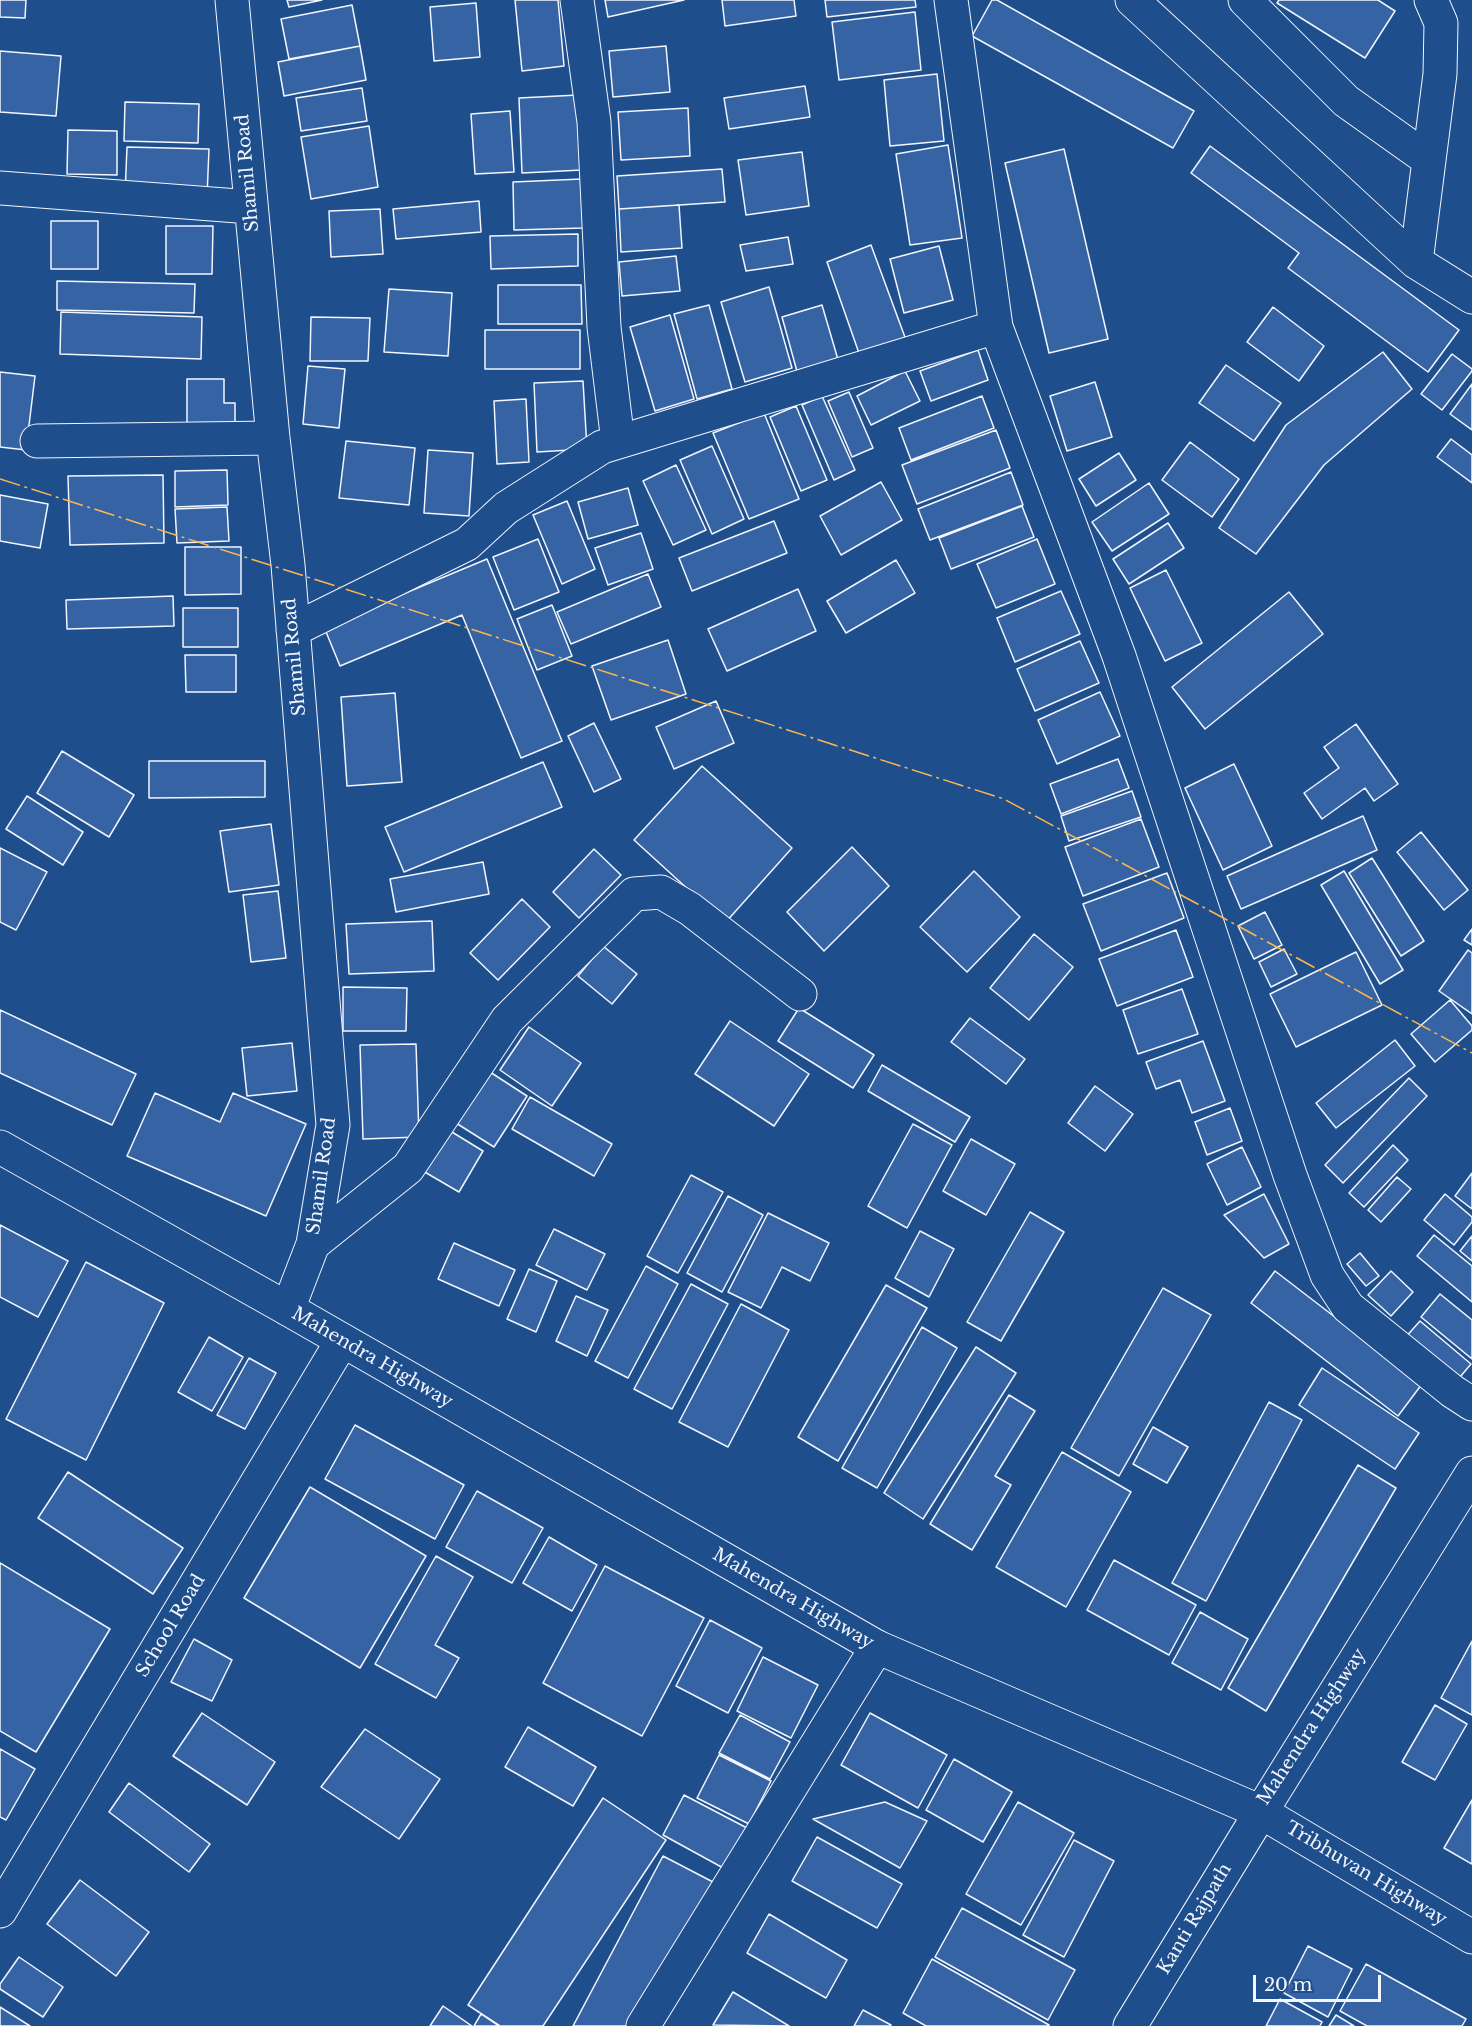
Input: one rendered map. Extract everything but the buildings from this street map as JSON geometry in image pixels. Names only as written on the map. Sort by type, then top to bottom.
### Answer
[{"type":"main road","name":"Shamil Road","points":[[232,0],[273,438],[288,565],[333,1125],[313,1244],[288,1309]]},
{"type":"main road","points":[[577,0],[594,122],[604,327],[618,442]]},
{"type":"main road","points":[[951,0],[996,327],[1119,656],[1290,1175],[1328,1275],[1348,1307],[1452,1391],[1472,1404]]},
{"type":"main road","points":[[1132,0],[1416,262],[1472,297]]},
{"type":"main road","points":[[1245,0],[1346,101],[1429,160]]},
{"type":"main road","points":[[1416,262],[1440,74],[1441,23],[1431,0]]},
{"type":"main road","points":[[0,188],[251,207]]},
{"type":"main road","points":[[293,630],[467,544],[506,508],[602,447],[996,327]]},
{"type":"main road","points":[[36,441],[273,438]]},
{"type":"main road","points":[[313,1244],[408,1168],[507,1020],[634,894],[662,892],[690,909],[800,994]]},
{"type":"main road","name":"Mahendra Highway","points":[[0,1146],[877,1647],[1260,1812],[1472,1473]]},
{"type":"main road","name":"School Road","points":[[0,1911],[342,1341]]},
{"type":"main road","points":[[644,2026],[877,1647]]},
{"type":"main road","name":"Tribhuvan Highway","points":[[1260,1812],[1472,1937]]},
{"type":"main road","name":"Kanti Rajpath","points":[[1130,2026],[1260,1812]]},
{"type":"power","points":[[0,479],[1004,799],[1472,1053]]}]
